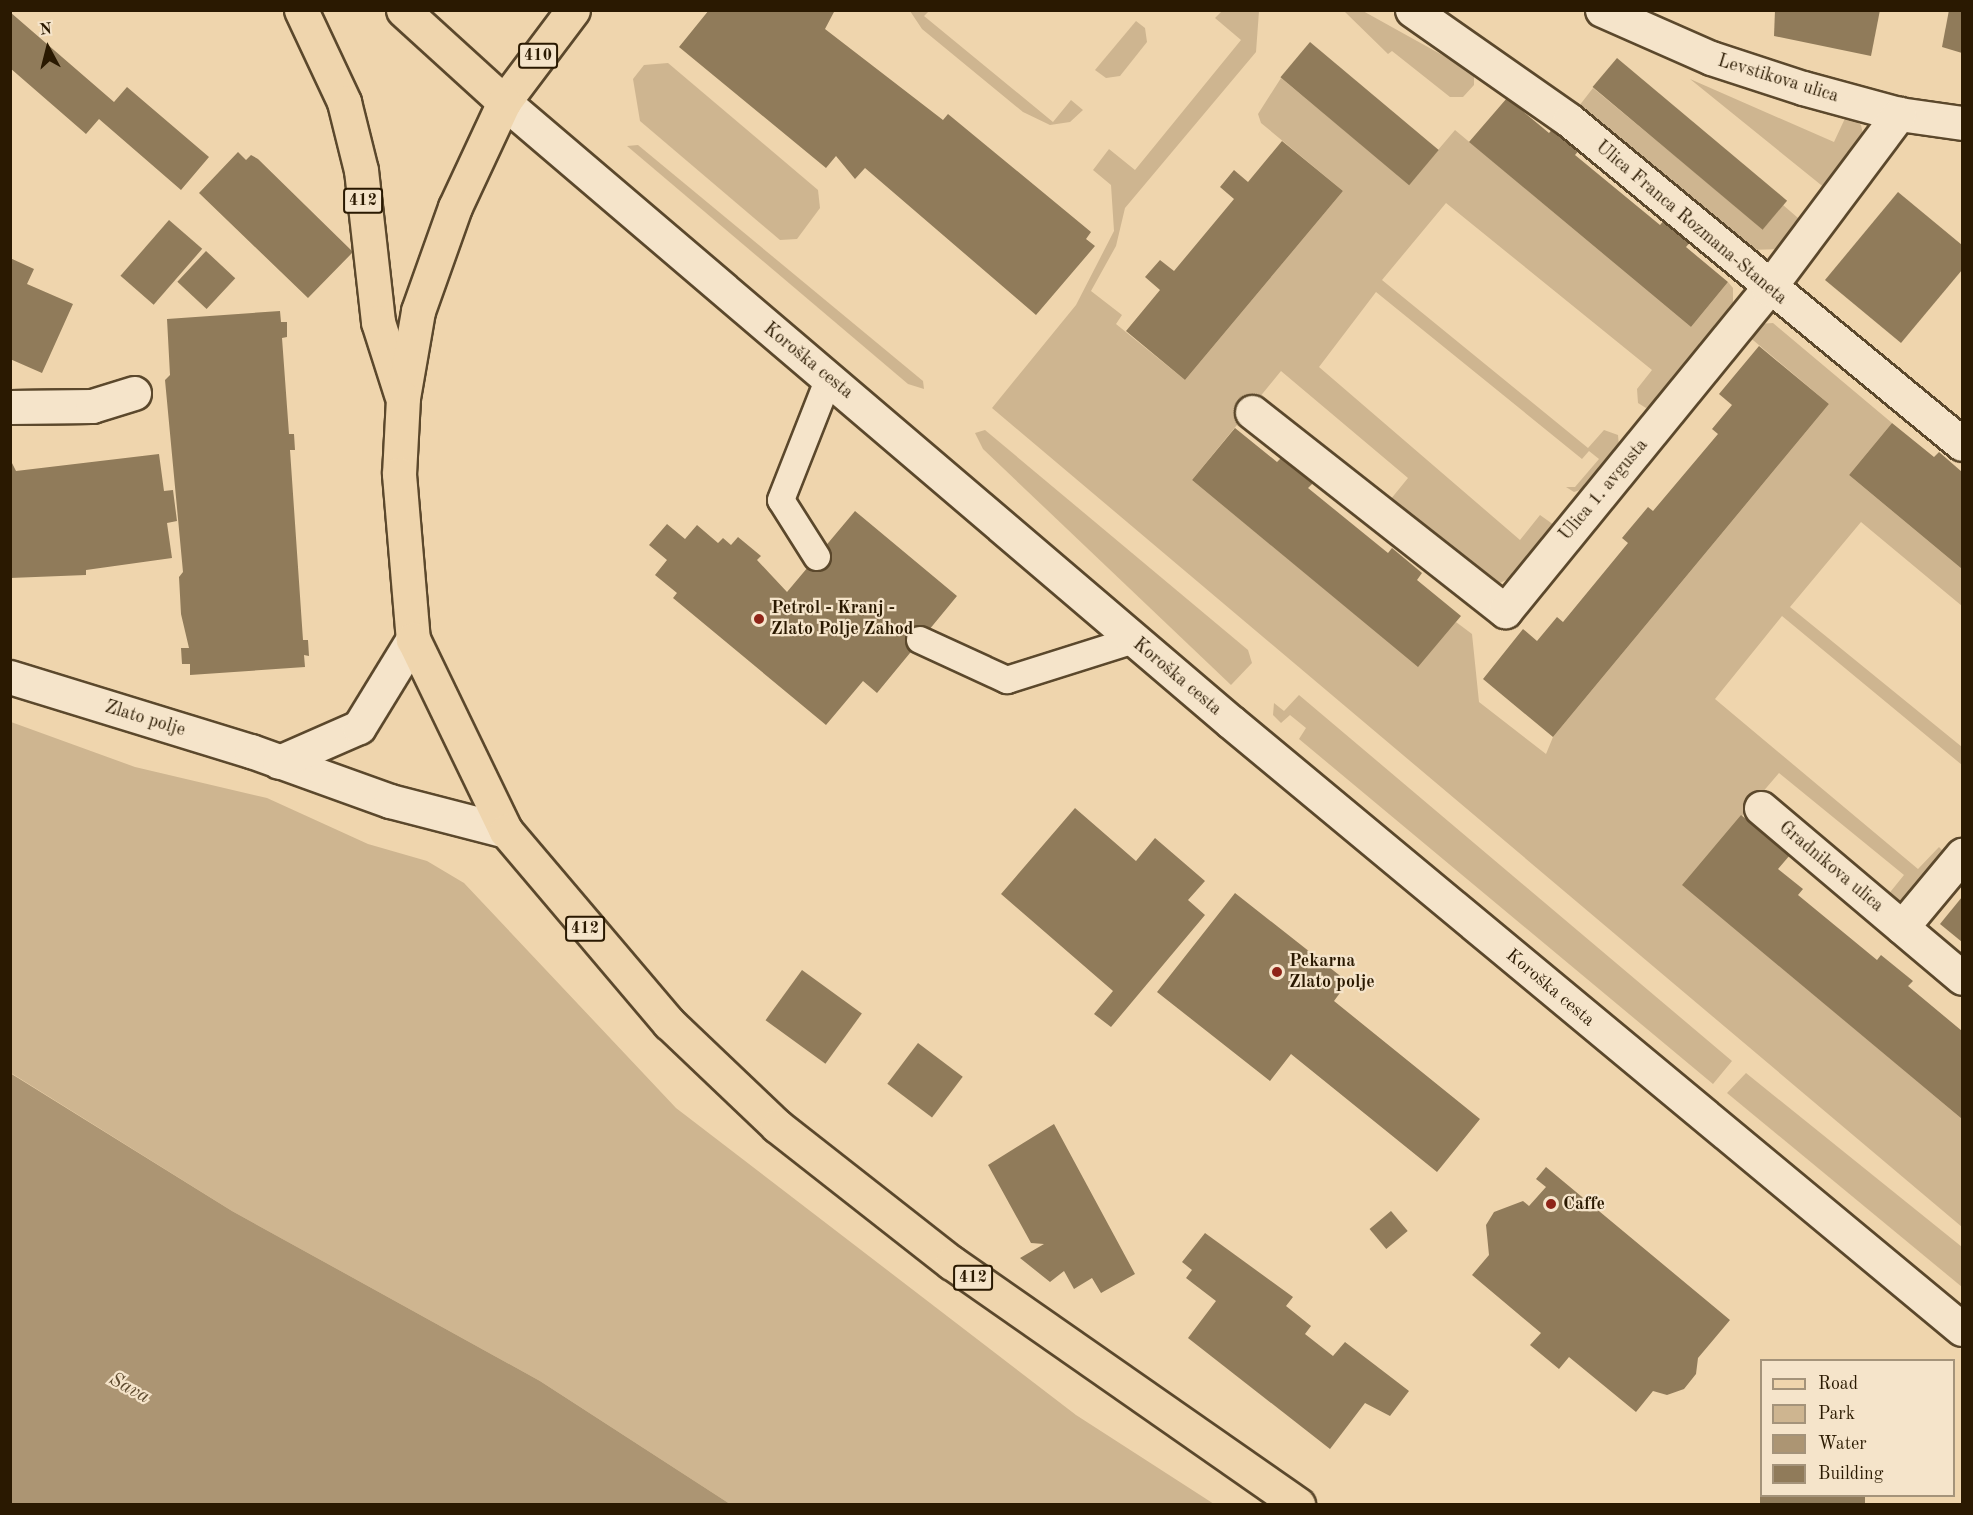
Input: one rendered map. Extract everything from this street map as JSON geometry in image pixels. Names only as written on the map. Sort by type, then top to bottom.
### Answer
[{"type":"main road","name":"412","points":[[301,10],[344,102],[361,170],[378,322],[403,398]]},
{"type":"main road","name":"Koroška cesta","points":[[403,10],[504,102]]},
{"type":"main road","name":"410","points":[[504,102],[573,10]]},
{"type":"main road","name":"412","points":[[504,102],[456,207],[418,311],[403,398],[399,474],[413,639],[506,831],[669,1023],[777,1125],[952,1263],[1220,1455],[1298,1504]]},
{"type":"street","name":"Ulica Franca Rozmana-Staneta","points":[[1413,10],[1569,120],[1767,289],[1962,444]]},
{"type":"street","name":"Levstikova ulica","points":[[1602,10],[1711,58],[1899,114],[1962,123]]},
{"type":"street","name":"Koroška cesta","points":[[504,102],[591,182],[829,378],[1134,640],[1962,1329]]},
{"type":"street","name":"Ulica 1. avgusta","points":[[1252,412],[1505,611],[1767,289],[1899,114]]},
{"type":"street","points":[[10,407],[92,406],[134,393]]},
{"type":"street","points":[[279,762],[359,727],[413,639]]},
{"type":"street","name":"Zlato polje","points":[[10,677],[279,762],[390,801],[506,831]]},
{"type":"street","name":"Gradnikova ulica","points":[[1761,808],[1962,978]]},
{"type":"street","points":[[1902,927],[1962,855]]},
{"type":"lane","points":[[817,557],[781,500],[829,378]]},
{"type":"lane","points":[[920,640],[1007,680],[1134,640]]},
{"type":"green space","points":[[910,11],[929,11],[924,16],[1053,122],[1071,100],[1083,110],[1070,122],[1050,125],[1023,112],[922,29]]},
{"type":"green space","points":[[1222,11],[1259,11],[1256,52],[1125,208],[1116,246],[1091,291],[1122,315],[1116,324],[1185,380],[1343,191],[1261,123],[1258,114],[1281,78],[1409,184],[1455,130],[1691,327],[1728,282],[1733,288],[1733,310],[1657,405],[1646,408],[1638,403],[1637,389],[1652,370],[1446,203],[1382,280],[1588,448],[1604,430],[1618,435],[1619,446],[1586,488],[1574,492],[1566,487],[1575,487],[1599,459],[1589,451],[1582,459],[1376,292],[1319,367],[1520,540],[1540,515],[1554,525],[1516,575],[1500,583],[1482,581],[1386,505],[1408,478],[1281,371],[1192,480],[1418,666],[1456,622],[1472,634],[1479,702],[1546,754],[1553,737],[1829,404],[1747,335],[1758,324],[1773,323],[1892,423],[1849,475],[1962,569],[1962,606],[1861,522],[1790,607],[1962,747],[1962,765],[1782,616],[1715,699],[1918,869],[1939,847],[1948,856],[1897,903],[1887,896],[1904,875],[1779,773],[1683,885],[1962,1119],[1962,1227],[992,408],[1076,305],[1114,231],[1111,185],[1093,170],[1109,149],[1135,170],[1241,40],[1215,18]]},
{"type":"green space","points":[[1344,11],[1363,11],[1453,61],[1461,60],[1474,72],[1474,85],[1463,97],[1450,97],[1392,51],[1388,54]]},
{"type":"green space","points":[[1136,21],[1145,28],[1147,42],[1120,76],[1106,78],[1095,70]]},
{"type":"green space","points":[[668,63],[818,190],[820,208],[797,239],[780,240],[640,121],[633,79],[644,65]]},
{"type":"green space","points":[[1690,79],[1834,142],[1847,114],[1861,125],[1864,139],[1831,193]]},
{"type":"green space","points":[[1593,88],[1763,229],[1783,205],[1805,224],[1782,249],[1750,250],[1579,106]]},
{"type":"green space","points":[[638,145],[923,381],[924,389],[908,384],[627,146]]},
{"type":"green space","points":[[985,430],[1248,650],[1252,663],[1231,685],[983,449],[975,433]]},
{"type":"green space","points":[[1299,695],[1732,1061],[1713,1084],[1299,739],[1306,728],[1290,715],[1281,723],[1273,715],[1274,703],[1284,711]]},
{"type":"green space","points":[[11,722],[135,767],[267,798],[368,844],[427,861],[464,883],[676,1108],[1076,1415],[1214,1504],[730,1504],[540,1381],[232,1211],[11,1073]]},
{"type":"green space","points":[[1746,1073],[1962,1247],[1962,1287],[1727,1093]]},
{"type":"water","name":"Sava","points":[[10,1073],[232,1211],[540,1381],[730,1504],[11,1504]]},
{"type":"building","points":[[709,10],[835,10],[825,29],[943,120],[948,114],[1091,232],[1086,239],[1095,246],[1036,315],[865,168],[855,179],[836,156],[826,168],[679,47]]},
{"type":"building","points":[[1775,10],[1880,10],[1871,56],[1774,36]]},
{"type":"building","points":[[1949,10],[1962,10],[1962,53],[1942,47]]},
{"type":"building","points":[[10,12],[114,102],[127,87],[209,157],[181,190],[99,119],[86,134],[10,68]]},
{"type":"building","points":[[1310,42],[1439,150],[1409,185],[1280,77]]},
{"type":"building","points":[[1617,58],[1787,201],[1763,230],[1593,87]]},
{"type":"building","points":[[1507,98],[1549,133],[1555,126],[1581,148],[1575,155],[1660,225],[1666,218],[1692,240],[1686,247],[1728,282],[1691,327],[1469,142]]},
{"type":"building","points":[[1282,141],[1343,191],[1185,380],[1126,331],[1160,290],[1145,277],[1160,260],[1174,271],[1234,199],[1220,187],[1234,170],[1248,182]]},
{"type":"building","points":[[238,152],[246,160],[251,155],[258,159],[353,252],[308,298],[199,193]]},
{"type":"building","points":[[1898,192],[1962,245],[1962,270],[1901,343],[1825,280]]},
{"type":"building","points":[[169,220],[202,249],[154,305],[120,276]]},
{"type":"building","points":[[206,251],[235,278],[207,309],[177,282]]},
{"type":"building","points":[[10,258],[34,269],[27,284],[73,304],[42,373],[10,359]]},
{"type":"building","points":[[280,311],[281,322],[287,322],[287,337],[282,338],[289,434],[294,434],[295,450],[290,450],[303,640],[308,640],[309,656],[304,655],[305,667],[190,675],[190,664],[182,664],[181,648],[189,648],[181,614],[179,577],[183,572],[165,380],[170,375],[167,319]]},
{"type":"building","points":[[1759,346],[1829,404],[1553,737],[1483,679],[1523,629],[1537,641],[1557,617],[1563,622],[1628,543],[1622,538],[1648,507],[1653,511],[1718,434],[1712,429],[1732,405],[1719,394]]},
{"type":"building","points":[[1892,423],[1934,457],[1939,452],[1962,472],[1962,569],[1849,475]]},
{"type":"building","points":[[1235,428],[1277,462],[1282,457],[1313,483],[1308,488],[1388,553],[1392,548],[1422,573],[1417,580],[1461,616],[1418,667],[1192,480]]},
{"type":"building","points":[[159,454],[164,491],[173,490],[177,521],[167,523],[172,558],[86,570],[86,575],[10,578],[10,459],[16,471]]},
{"type":"building","points":[[855,511],[957,596],[877,693],[863,681],[826,725],[673,598],[677,593],[655,575],[667,560],[649,545],[667,524],[685,539],[697,525],[718,543],[723,538],[731,545],[738,537],[761,556],[757,560],[787,592]]},
{"type":"building","points":[[1075,808],[1136,861],[1155,838],[1205,881],[1188,900],[1205,915],[1111,1027],[1094,1014],[1113,991],[1001,894]]},
{"type":"building","points":[[1741,815],[1790,855],[1778,869],[1803,889],[1798,895],[1877,960],[1881,955],[1913,981],[1908,986],[1962,1031],[1962,1119],[1682,885]]},
{"type":"building","points":[[1235,893],[1348,982],[1334,1001],[1480,1119],[1437,1172],[1291,1054],[1270,1081],[1157,992]]},
{"type":"building","points":[[1962,897],[1962,942],[1940,924]]},
{"type":"building","points":[[802,970],[862,1013],[825,1064],[766,1020]]},
{"type":"building","points":[[918,1043],[963,1077],[932,1117],[887,1084]]},
{"type":"building","points":[[1054,1124],[1135,1274],[1101,1293],[1092,1278],[1074,1289],[1064,1271],[1050,1282],[1020,1258],[1044,1244],[1031,1243],[988,1165]]},
{"type":"building","points":[[1546,1167],[1730,1320],[1698,1358],[1696,1374],[1684,1389],[1667,1395],[1653,1391],[1636,1412],[1569,1357],[1559,1369],[1530,1345],[1541,1333],[1472,1275],[1489,1255],[1486,1225],[1494,1212],[1523,1201],[1529,1206],[1546,1187],[1536,1179]]},
{"type":"building","points":[[1391,1211],[1408,1231],[1386,1249],[1370,1229]]},
{"type":"building","points":[[1205,1233],[1293,1297],[1286,1306],[1311,1326],[1305,1334],[1333,1356],[1345,1342],[1409,1391],[1390,1416],[1365,1403],[1330,1449],[1188,1338],[1216,1301],[1186,1278],[1192,1270],[1182,1262]]},
{"type":"building","points":[[1760,1497],[1865,1497],[1865,1504],[1760,1504]]},
{"type":"place","name":"Petrol - Kranj - Zlato Polje Zahod","points":[[759,619]]},
{"type":"place","name":"Pekarna Zlato polje","points":[[1277,972]]},
{"type":"place","name":"Caffe","points":[[1551,1204]]}]
